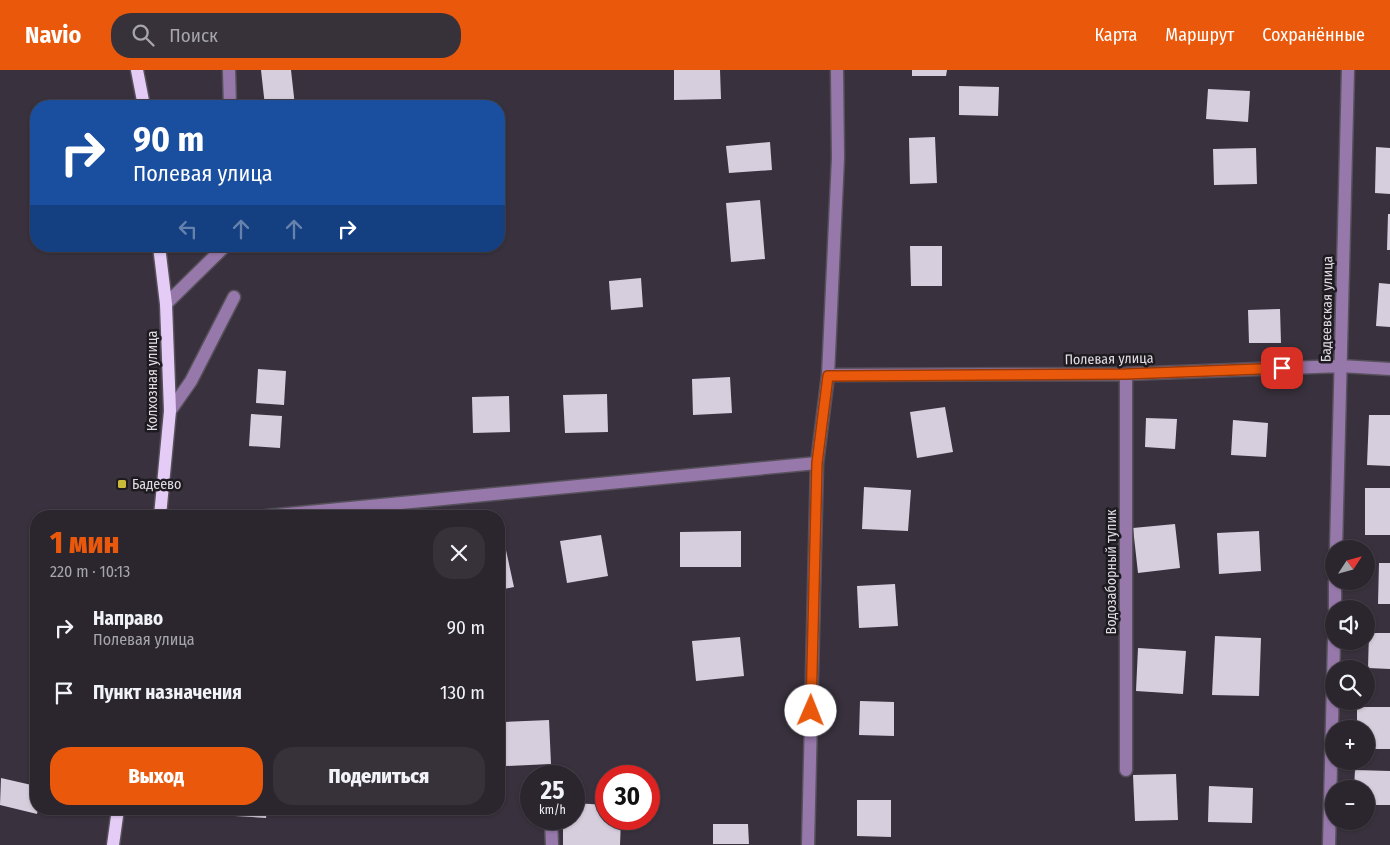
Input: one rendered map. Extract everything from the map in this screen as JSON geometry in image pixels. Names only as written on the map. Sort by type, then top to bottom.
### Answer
[{"type":"main road","points":[[137,70],[143,100]]},
{"type":"main road","name":"Колхозная улица","points":[[160,252],[166,304],[170,411],[161,510]]},
{"type":"main road","points":[[113,845],[117,815]]},
{"type":"street","points":[[230,70],[230,100]]},
{"type":"street","points":[[808,845],[817,463],[828,376],[838,158],[837,70]]},
{"type":"street","name":"Бадеевская улица","points":[[1336,540],[1348,70]]},
{"type":"street","points":[[166,304],[219,252]]},
{"type":"street","points":[[170,411],[191,381],[234,297]]},
{"type":"street","name":"Полевая улица","points":[[828,376],[1126,374],[1341,366],[1390,369]]},
{"type":"street","name":"Водозаборный тупик","points":[[1126,374],[1126,770]]},
{"type":"street","points":[[330,510],[817,463]]},
{"type":"street","points":[[1329,845],[1334,650]]},
{"type":"street","points":[[551,830],[552,845]]},
{"type":"building","points":[[261,70],[291,70],[294,100],[264,100]]},
{"type":"building","points":[[674,70],[720,70],[721,99],[674,100]]},
{"type":"building","points":[[912,70],[947,70],[946,76],[912,76]]},
{"type":"building","points":[[959,86],[999,87],[998,116],[959,115]]},
{"type":"building","points":[[1208,89],[1250,91],[1248,122],[1206,119]]},
{"type":"building","points":[[935,137],[937,183],[910,184],[909,138]]},
{"type":"building","points":[[770,142],[772,170],[729,173],[726,146]]},
{"type":"building","points":[[1376,147],[1390,148],[1390,194],[1375,193]]},
{"type":"building","points":[[1256,148],[1257,184],[1214,185],[1213,149]]},
{"type":"building","points":[[760,200],[765,259],[731,262],[726,203]]},
{"type":"building","points":[[1388,214],[1390,214],[1390,250],[1387,250]]},
{"type":"building","points":[[910,246],[942,246],[942,286],[911,286]]},
{"type":"building","points":[[641,278],[643,307],[611,310],[609,281]]},
{"type":"building","points":[[1379,283],[1390,284],[1390,327],[1376,326]]},
{"type":"building","points":[[1280,309],[1281,343],[1249,343],[1248,310]]},
{"type":"building","points":[[258,369],[286,371],[284,405],[256,403]]},
{"type":"building","points":[[730,377],[732,413],[693,415],[692,379]]},
{"type":"building","points":[[607,394],[608,432],[565,433],[563,395]]},
{"type":"building","points":[[509,396],[510,432],[473,433],[472,397]]},
{"type":"building","points":[[945,407],[953,452],[917,458],[910,412]]},
{"type":"building","points":[[251,414],[282,416],[280,448],[249,446]]},
{"type":"building","points":[[1369,415],[1390,415],[1390,466],[1367,465]]},
{"type":"building","points":[[1146,418],[1177,419],[1175,449],[1145,447]]},
{"type":"building","points":[[1233,420],[1268,423],[1266,457],[1231,455]]},
{"type":"building","points":[[864,487],[911,490],[908,531],[862,529]]},
{"type":"building","points":[[1365,488],[1390,488],[1390,535],[1365,535]]},
{"type":"building","points":[[1175,524],[1180,568],[1138,573],[1133,528]]},
{"type":"building","points":[[741,531],[741,567],[680,567],[680,532]]},
{"type":"building","points":[[1259,531],[1261,571],[1219,574],[1217,533]]},
{"type":"building","points":[[601,535],[608,576],[567,583],[560,541]]},
{"type":"building","points":[[505,546],[514,587],[505,589]]},
{"type":"building","points":[[1379,563],[1390,563],[1390,604],[1378,604]]},
{"type":"building","points":[[895,584],[898,626],[859,628],[857,586]]},
{"type":"building","points":[[1375,633],[1390,633],[1390,669],[1375,668],[1375,660],[1368,660],[1369,650],[1375,650]]},
{"type":"building","points":[[1215,636],[1261,638],[1259,696],[1212,695]]},
{"type":"building","points":[[740,637],[744,676],[696,681],[692,641]]},
{"type":"building","points":[[1138,648],[1186,651],[1183,694],[1136,691]]},
{"type":"building","points":[[860,701],[894,702],[894,736],[859,735]]},
{"type":"building","points":[[1375,707],[1390,707],[1390,749],[1375,749],[1375,720],[1357,720],[1357,710],[1375,710]]},
{"type":"building","points":[[549,720],[551,764],[506,766],[505,722]]},
{"type":"building","points":[[1355,770],[1390,771],[1390,805],[1375,805],[1375,780],[1354,780]]},
{"type":"building","points":[[1176,774],[1178,820],[1135,821],[1133,775]]},
{"type":"building","points":[[1,778],[30,785],[30,812],[0,805]]},
{"type":"building","points":[[1209,786],[1253,788],[1252,823],[1208,822]]},
{"type":"building","points":[[857,800],[891,800],[891,837],[857,836]]},
{"type":"building","points":[[585,804],[595,804],[595,830],[621,830],[620,845],[563,845],[563,830],[585,830]]},
{"type":"building","points":[[235,815],[266,815],[266,818]]},
{"type":"building","points":[[713,824],[748,824],[749,844],[713,844]]},
{"type":"place","name":"Бадеево","points":[[122,484]]},
{"type":"route","points":[[811,711],[817,463],[828,376],[1126,374],[1282,368]]}]
